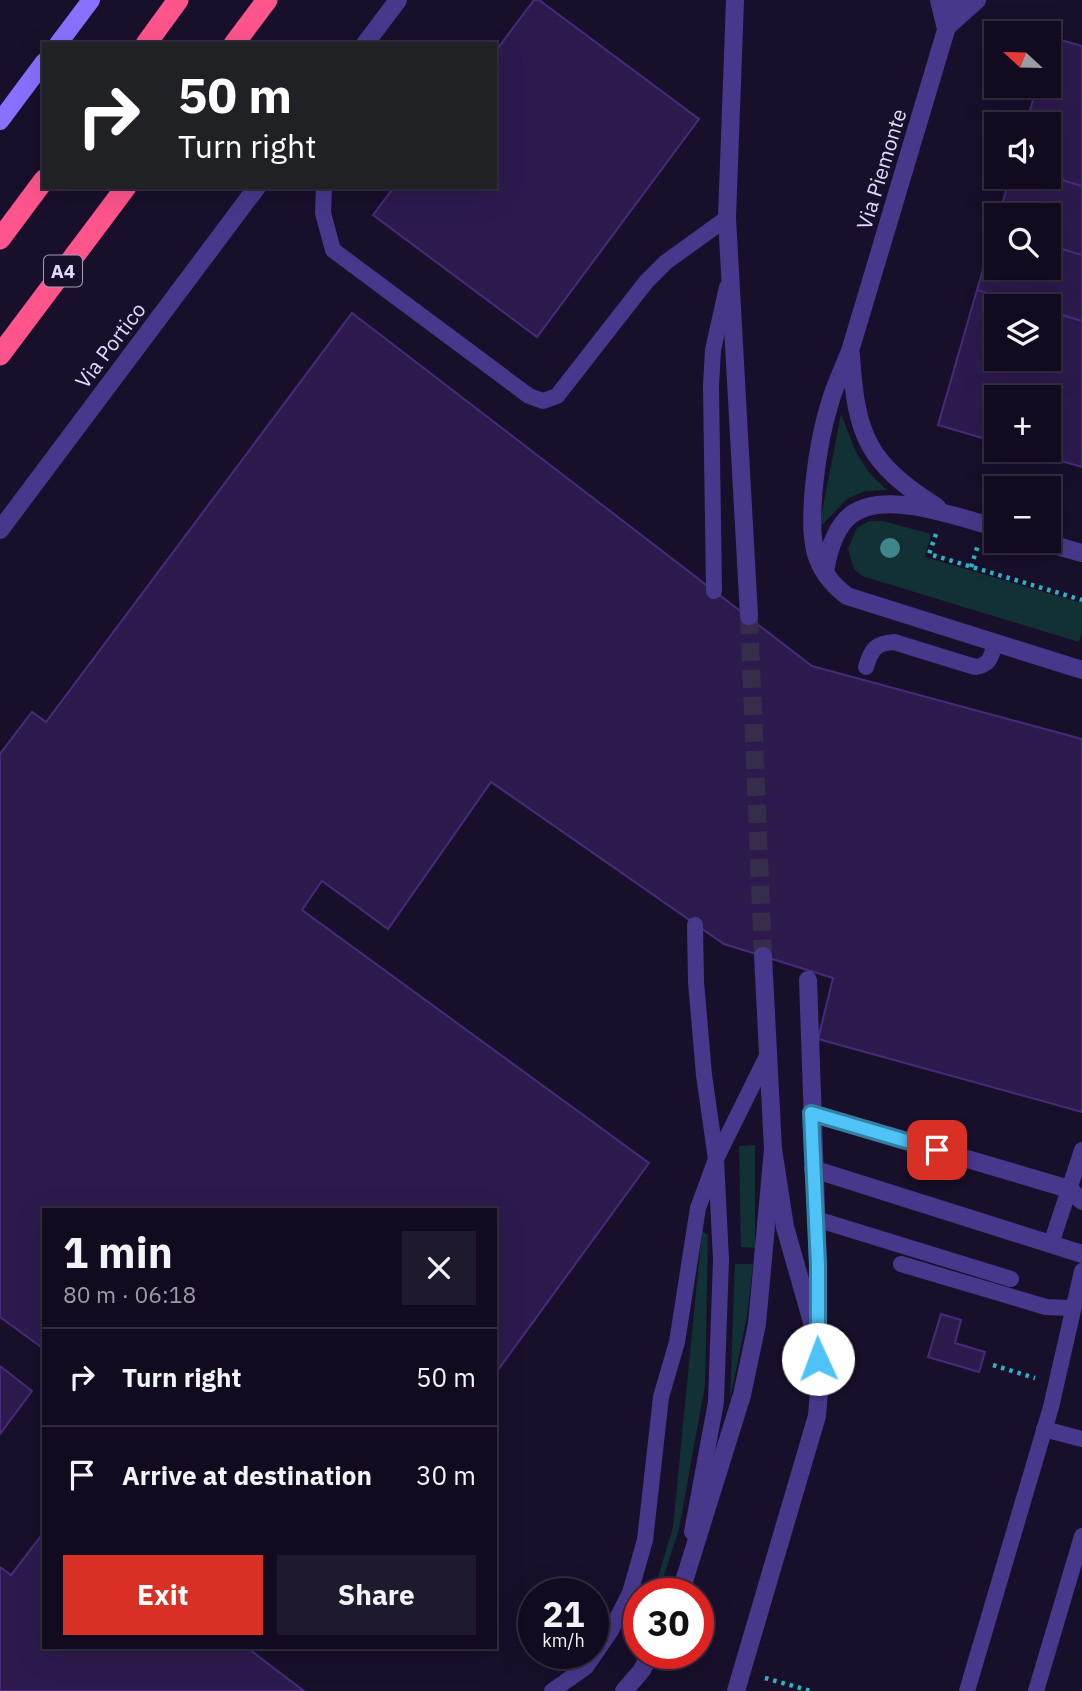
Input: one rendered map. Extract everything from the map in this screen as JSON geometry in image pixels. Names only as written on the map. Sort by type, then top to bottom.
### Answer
[{"type":"highway","points":[[147,42],[178,0]]},
{"type":"highway","points":[[236,42],[267,0]]},
{"type":"highway","points":[[0,239],[42,183]]},
{"type":"highway","name":"A4","points":[[0,355],[124,189]]},
{"type":"main road","points":[[59,42],[90,0]]},
{"type":"main road","points":[[0,121],[42,65]]},
{"type":"street","points":[[366,42],[398,0]]},
{"type":"street","points":[[735,0],[727,218],[749,616]]},
{"type":"street","points":[[939,0],[946,29],[977,0]]},
{"type":"street","name":"Via Piemonte","points":[[825,572],[817,557],[812,537],[817,475],[829,406],[850,351],[955,0]]},
{"type":"street","name":"Via Portico","points":[[0,530],[256,189]]},
{"type":"street","name":"Via Piemonte","points":[[850,351],[854,398],[862,432],[874,454],[918,495],[943,511]]},
{"type":"street","points":[[984,524],[943,511],[888,503],[872,504],[847,516],[833,540],[825,572],[835,587],[861,603],[1082,670]]},
{"type":"street","points":[[1061,547],[1082,553]]},
{"type":"street","points":[[763,956],[774,1149],[785,1227],[817,1338]]},
{"type":"street","points":[[736,1691],[817,1416],[820,1380],[808,980]]},
{"type":"street","points":[[811,1113],[1076,1195]]},
{"type":"street","points":[[685,1578],[745,1383],[757,1324],[774,1149]]},
{"type":"street","points":[[813,1169],[1082,1254]]},
{"type":"street","points":[[624,1691],[642,1669]]},
{"type":"lane","points":[[324,189],[323,213],[333,250],[528,396],[543,401],[557,396],[646,282],[666,262],[727,218]]},
{"type":"lane","points":[[713,591],[710,386],[713,350],[730,275]]},
{"type":"lane","points":[[866,667],[871,650],[881,643],[894,642],[975,667],[984,666],[990,660],[995,644]]},
{"type":"lane","points":[[683,1578],[716,1402],[721,1261],[716,1159],[696,982],[695,925]]},
{"type":"lane","points":[[552,1691],[586,1667],[610,1632],[629,1593],[645,1540],[661,1397],[677,1342],[692,1231],[716,1159],[768,1054]]},
{"type":"lane","points":[[1051,1244],[1076,1195],[1082,1150]]},
{"type":"lane","points":[[816,1219],[1011,1279]]},
{"type":"lane","points":[[901,1264],[1045,1307],[1072,1308]]},
{"type":"lane","points":[[967,1691],[1044,1429],[1082,1271]]},
{"type":"lane","points":[[1044,1429],[1082,1439]]},
{"type":"lane","points":[[1037,1691],[1082,1536]]},
{"type":"path","points":[[936,532],[929,554],[1082,600]]},
{"type":"path","points":[[993,1365],[1056,1384]]},
{"type":"green space","points":[[841,414],[856,452],[870,474],[887,490],[865,491],[847,499],[822,525],[820,522]]},
{"type":"green space","points":[[869,521],[883,521],[931,534],[925,557],[1082,603],[1082,631],[1079,642],[862,576],[854,569],[848,549],[857,528]]},
{"type":"green space","points":[[755,1145],[755,1248],[741,1247],[739,1146]]},
{"type":"green space","points":[[702,1231],[708,1235],[705,1385],[679,1529],[663,1578],[658,1578],[673,1527]]},
{"type":"green space","points":[[735,1264],[753,1264],[747,1316],[730,1400]]},
{"type":"building","points":[[534,0],[539,0],[699,119],[537,337],[373,215],[392,189],[497,189],[497,49]]},
{"type":"building","points":[[1061,40],[1082,46],[1082,186],[1061,180],[1061,112],[1029,112],[1034,98],[1061,98]]},
{"type":"building","points":[[1061,180],[1082,186],[1082,255],[1061,249],[1061,203],[1002,203],[1007,189],[1061,189]]},
{"type":"building","points":[[1061,249],[1082,255],[1082,321],[1061,315],[1061,294],[991,294],[977,290],[984,266],[984,280],[1061,280]]},
{"type":"building","points":[[977,290],[991,294],[984,294],[984,371],[1061,371],[1061,315],[1082,321],[1082,467],[1061,461],[1061,385],[984,385],[984,438],[938,425]]},
{"type":"building","points":[[352,313],[812,666],[1082,739],[1082,1112],[818,1039],[833,978],[724,944],[491,782],[388,929],[322,881],[302,910],[649,1163],[497,1371],[497,1208],[42,1208],[42,1348],[0,1317],[0,754],[32,712],[46,722]]},
{"type":"building","points":[[941,1314],[961,1320],[955,1343],[985,1352],[979,1372],[928,1357]]},
{"type":"building","points":[[0,1366],[32,1391],[0,1434]]},
{"type":"building","points":[[42,1535],[42,1649],[249,1649],[304,1691],[0,1691],[0,1567],[11,1575]]},
{"type":"tunnel","points":[[749,616],[763,956]]},
{"type":"route","points":[[818,1359],[818,1265],[811,1113],[937,1150]]}]
